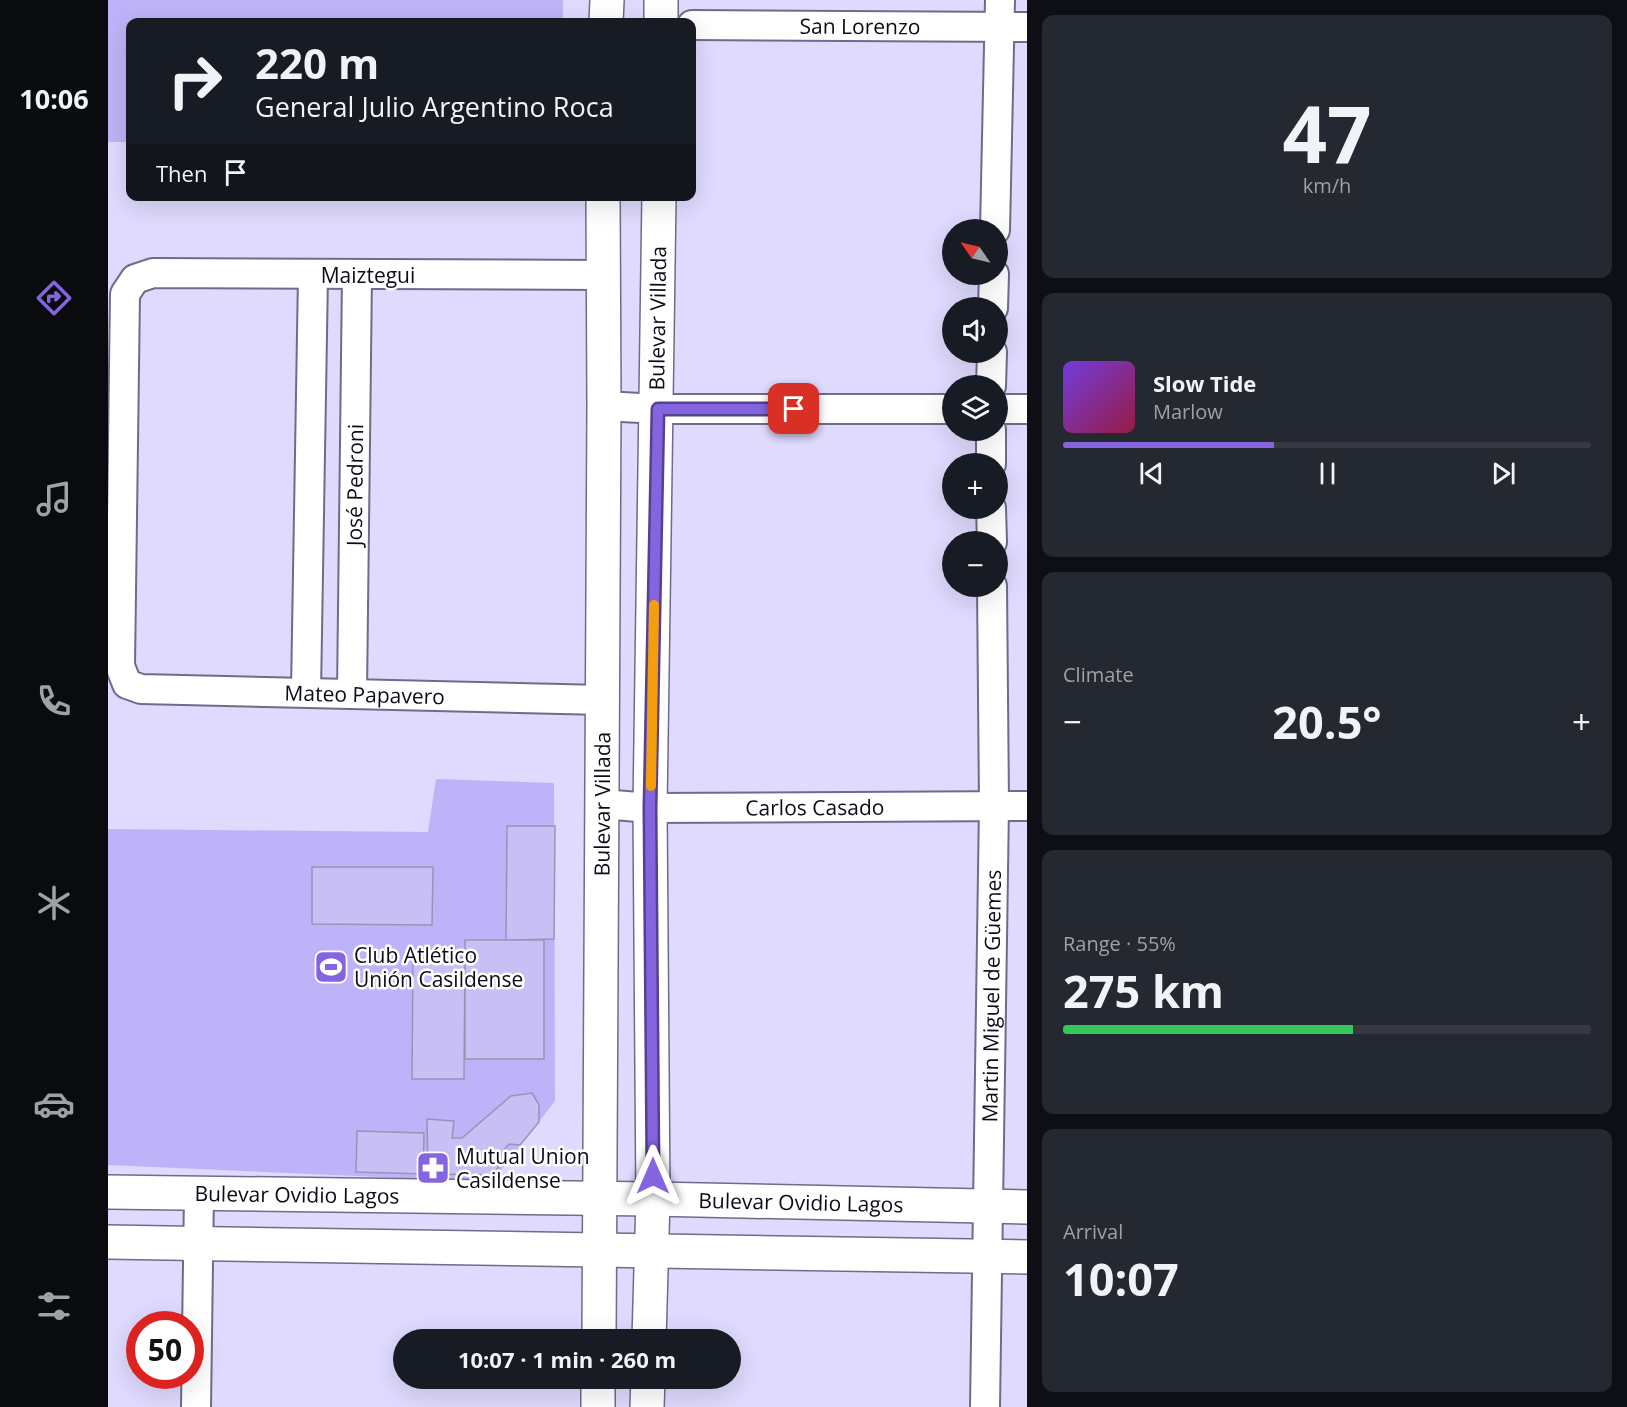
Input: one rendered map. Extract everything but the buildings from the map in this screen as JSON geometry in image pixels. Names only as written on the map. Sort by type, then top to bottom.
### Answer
[{"type":"main road","points":[[606,18],[607,0]]},
{"type":"main road","points":[[661,0],[661,18]]},
{"type":"main road","name":"Bulevar Villada","points":[[599,1329],[603,201]]},
{"type":"main road","name":"Bulevar Villada","points":[[649,1329],[654,1199],[650,808],[658,409],[659,201]]},
{"type":"main road","name":"Bulevar Ovidio Lagos","points":[[108,1192],[654,1199],[1027,1207]]},
{"type":"main road","points":[[108,1242],[652,1249],[1027,1257]]},
{"type":"main road","points":[[598,1389],[598,1407]]},
{"type":"main road","points":[[647,1407],[648,1389]]},
{"type":"street","name":"San Lorenzo","points":[[696,26],[1009,18]]},
{"type":"street","points":[[996,219],[1009,18]]},
{"type":"street","name":"Maiztegui","points":[[127,684],[120,666],[125,294],[135,279],[153,273],[357,276],[602,275]]},
{"type":"street","points":[[306,692],[313,275]]},
{"type":"street","name":"José Pedroni","points":[[352,693],[357,276]]},
{"type":"street","points":[[604,406],[658,409],[942,409]]},
{"type":"street","points":[[1008,409],[1027,409]]},
{"type":"street","name":"Martin Miguel de Güemes","points":[[985,1407],[994,806],[992,597]]},
{"type":"street","name":"Mateo Papavero","points":[[127,684],[141,689],[603,700]]},
{"type":"street","name":"Carlos Casado","points":[[602,804],[650,808],[1027,806]]},
{"type":"street","points":[[196,1407],[199,1193]]},
{"type":"shaded area","points":[[108,0],[563,0],[563,18],[126,18],[126,142],[108,142]]},
{"type":"shaded area","name":"Club Atlético Unión Casildense","points":[[436,779],[554,783],[555,1101],[492,1182],[108,1165],[108,829],[428,832]]},
{"type":"slow traffic","points":[[651,786],[654,605]]},
{"type":"place","name":"Club Atlético Unión Casildense","points":[[331,967]]},
{"type":"place","name":"Mutual Union Casildense","points":[[433,1168]]},
{"type":"route","points":[[653,1176],[650,808],[658,409],[794,409]]}]
